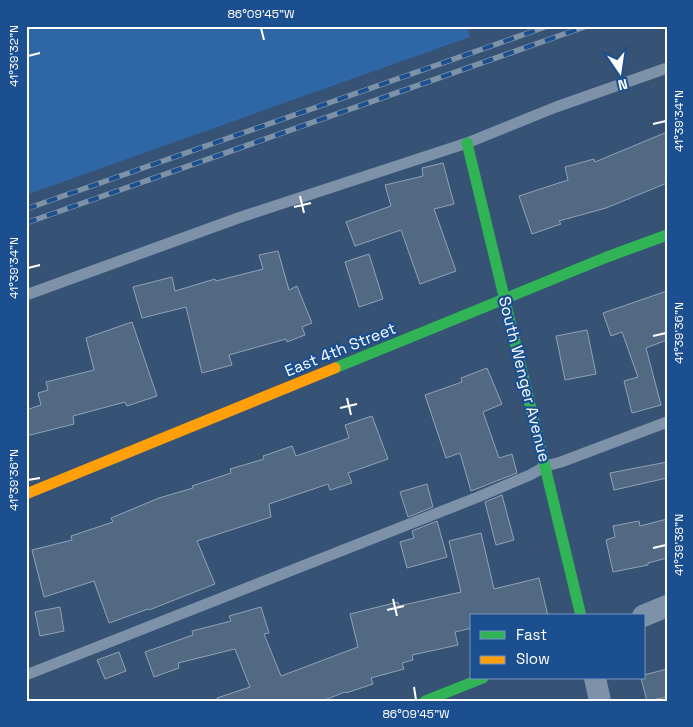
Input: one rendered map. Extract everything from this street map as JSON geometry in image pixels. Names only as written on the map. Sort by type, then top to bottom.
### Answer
[{"type":"street","name":"South Wenger Avenue","points":[[467,142],[581,614]]},
{"type":"street","name":"East 4th Street","points":[[26,494],[165,439],[607,257],[667,235]]},
{"type":"street","points":[[646,615],[667,606]]},
{"type":"street","points":[[425,701],[478,680]]},
{"type":"street","points":[[595,680],[600,701]]},
{"type":"lane","points":[[26,294],[241,217],[467,142],[556,107],[667,68]]},
{"type":"lane","points":[[26,675],[478,497],[530,476],[546,466],[667,422]]},
{"type":"shaded area","points":[[26,26],[467,26],[470,37],[26,195]]},
{"type":"building","points":[[667,132],[667,183],[606,208],[559,221],[561,224],[532,234],[519,196],[568,180],[565,167],[594,159],[595,162]]},
{"type":"building","points":[[443,163],[454,204],[434,209],[456,271],[420,284],[401,230],[355,246],[346,222],[391,206],[385,185],[423,176],[422,168]]},
{"type":"building","points":[[278,251],[289,290],[297,286],[312,323],[302,327],[305,335],[287,342],[286,339],[229,355],[232,365],[202,373],[186,307],[142,318],[133,287],[172,277],[175,291],[215,279],[216,281],[263,269],[259,255]]},
{"type":"building","points":[[369,254],[383,299],[359,307],[345,262]]},
{"type":"building","points":[[667,291],[667,340],[646,348],[661,405],[632,413],[624,381],[638,377],[622,332],[611,336],[603,313]]},
{"type":"building","points":[[132,322],[157,396],[127,406],[125,402],[73,416],[74,424],[26,436],[26,410],[41,405],[38,393],[48,390],[46,382],[94,370],[86,338]]},
{"type":"building","points":[[587,330],[596,374],[565,380],[556,336]]},
{"type":"building","points":[[487,368],[502,404],[483,412],[499,458],[512,454],[517,473],[471,491],[460,453],[446,458],[425,395],[462,382],[461,378]]},
{"type":"building","points":[[372,416],[388,459],[348,473],[352,483],[330,490],[328,484],[269,504],[271,517],[197,541],[215,584],[149,610],[109,623],[94,581],[44,597],[32,550],[72,540],[71,536],[113,522],[111,518],[159,498],[193,488],[192,486],[231,473],[230,469],[264,459],[263,456],[292,446],[296,456],[349,438],[345,425]]},
{"type":"building","points":[[667,462],[667,478],[614,490],[610,473]]},
{"type":"building","points":[[427,484],[433,507],[408,517],[400,492]]},
{"type":"building","points":[[502,495],[514,540],[496,545],[485,502]]},
{"type":"building","points":[[667,519],[667,558],[648,563],[648,565],[613,572],[606,540],[615,537],[613,526],[639,521],[640,526]]},
{"type":"building","points":[[437,521],[447,557],[407,568],[400,542],[414,538],[412,531]]},
{"type":"building","points":[[481,533],[494,589],[539,578],[548,614],[470,614],[470,628],[455,632],[458,645],[412,655],[413,660],[402,663],[404,669],[371,678],[373,684],[322,701],[217,701],[217,698],[250,687],[235,649],[178,663],[179,668],[154,677],[145,652],[193,635],[192,631],[231,621],[229,616],[261,607],[269,633],[264,634],[281,676],[358,647],[350,614],[398,602],[399,606],[461,592],[449,541]]},
{"type":"building","points":[[60,607],[64,631],[40,636],[35,612]]},
{"type":"building","points":[[119,652],[126,671],[105,679],[97,660]]},
{"type":"building","points":[[667,669],[667,697],[647,701],[642,680],[646,680],[646,674]]},
{"type":"railway","points":[[26,209],[548,26]]},
{"type":"railway","points":[[26,223],[587,26]]},
{"type":"traffic: fast","points":[[467,143],[581,614]]},
{"type":"traffic: fast","points":[[335,368],[607,257],[667,235]]},
{"type":"traffic: fast","points":[[425,701],[478,680]]},
{"type":"traffic: slow","points":[[26,494],[335,368]]}]
